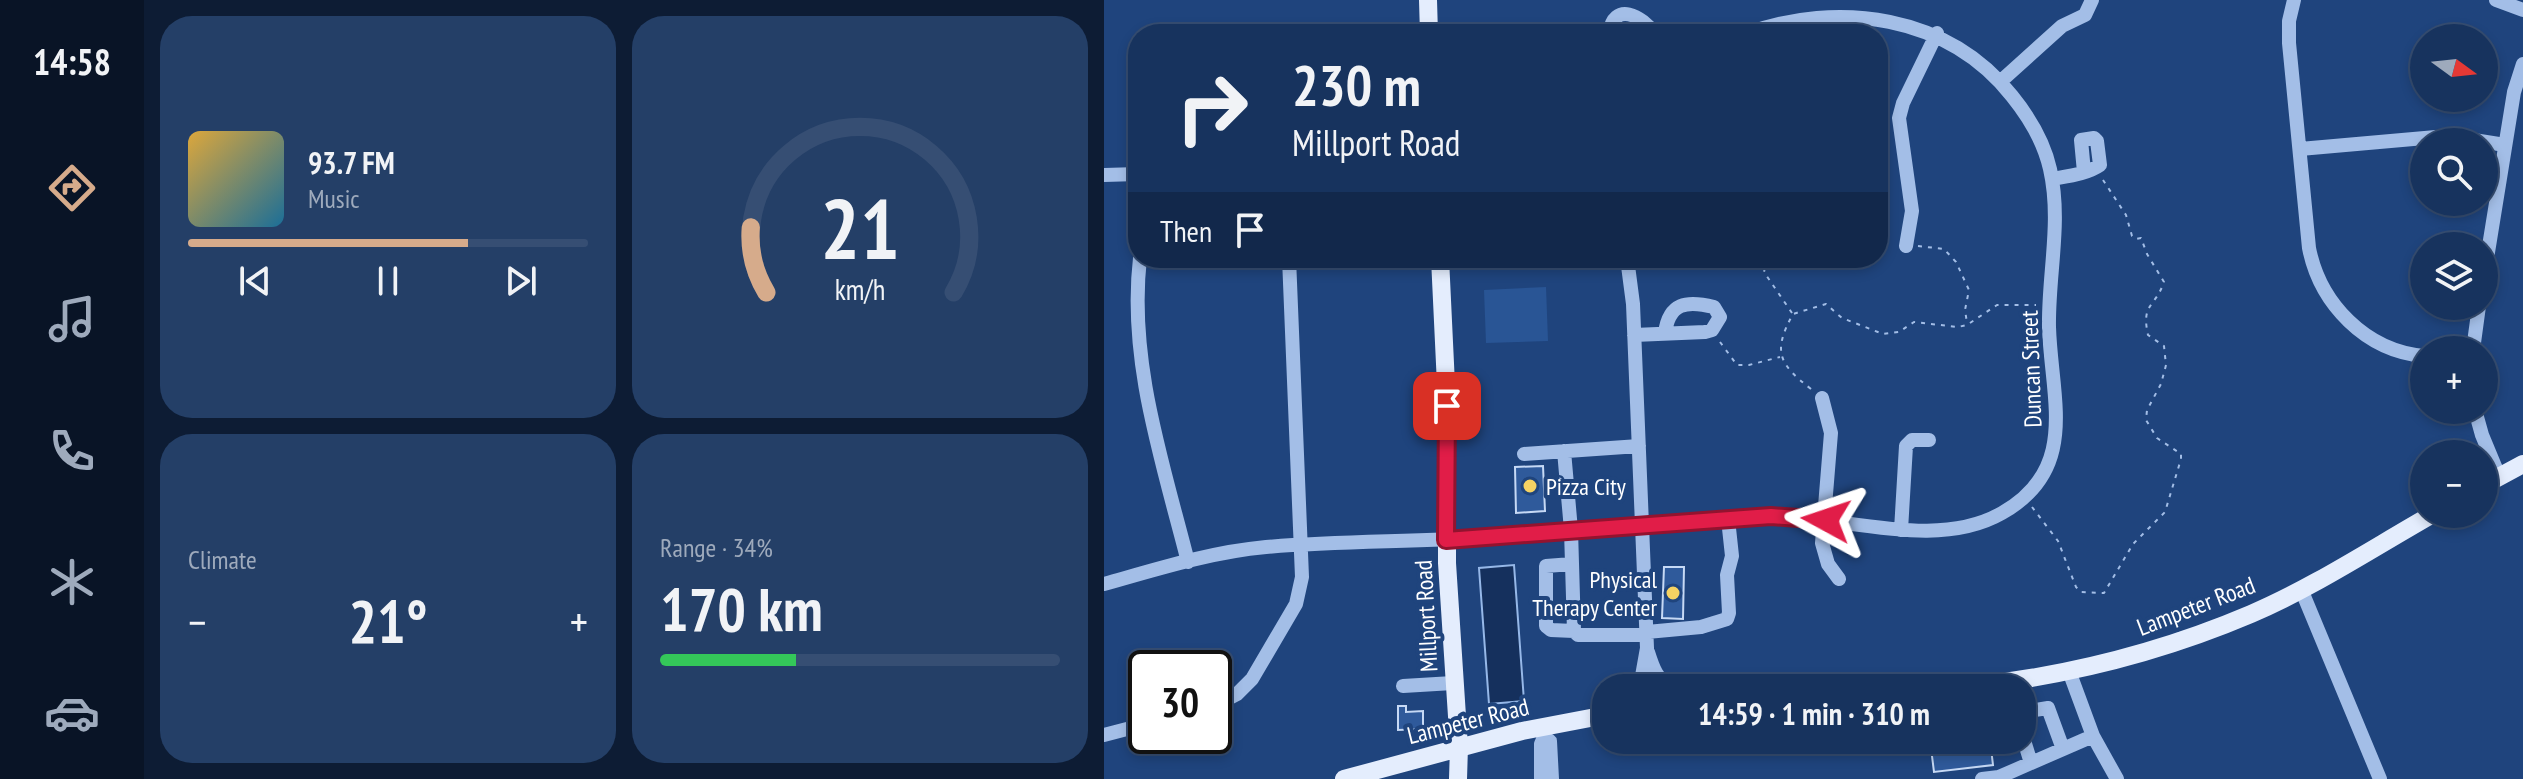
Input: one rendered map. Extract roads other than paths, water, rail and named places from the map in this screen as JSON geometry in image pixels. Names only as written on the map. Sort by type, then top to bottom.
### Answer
[{"type":"main road","points":[[1428,0],[1429,24]]},
{"type":"main road","name":"Millport Road","points":[[1440,268],[1447,406],[1446,540],[1459,747],[1458,779]]},
{"type":"main road","points":[[2498,477],[2523,464]]},
{"type":"main road","name":"Lampeter Road","points":[[2036,677],[2178,642],[2253,613],[2410,527]]},
{"type":"main road","name":"Lampeter Road","points":[[1344,779],[1459,747],[1542,732],[1592,717]]},
{"type":"street","points":[[2001,81],[2062,26],[2085,15],[2092,0]]},
{"type":"street","points":[[2294,0],[2289,21],[2289,43],[2309,248],[2321,285],[2336,309],[2355,327],[2387,347],[2410,353]]},
{"type":"street","points":[[2496,0],[2523,10]]},
{"type":"street","name":"Duncan Street","points":[[1104,584],[1254,549],[1446,540],[1771,516],[1922,531],[1980,523],[2001,514],[2023,498],[2043,477],[2056,446],[2057,425],[2049,305],[2056,211],[2045,153],[2027,115],[1993,72],[1969,53],[1903,17],[1826,9],[1764,24]]},
{"type":"street","points":[[1611,24],[1615,18],[1630,14],[1648,24]]},
{"type":"street","points":[[1906,246],[1912,211],[1899,118],[1903,103],[1937,33]]},
{"type":"street","points":[[2491,232],[2514,92],[2523,64]]},
{"type":"street","points":[[2300,149],[2436,137],[2505,145]]},
{"type":"street","points":[[2052,179],[2091,170]]},
{"type":"street","points":[[1104,175],[1128,174]]},
{"type":"street","points":[[1139,268],[1136,307],[1140,353],[1149,403],[1188,562]]},
{"type":"street","points":[[1232,697],[1252,679],[1296,604],[1302,577],[1289,268]]},
{"type":"street","points":[[1628,268],[1634,335],[1647,638],[1657,674]]},
{"type":"street","points":[[1634,335],[1712,330],[1720,317],[1714,307],[1679,305],[1672,309],[1665,333]]},
{"type":"street","points":[[1822,398],[1831,433],[1824,553],[1839,579]]},
{"type":"street","points":[[1901,530],[1906,446],[1912,440],[1929,440]]},
{"type":"street","points":[[1524,454],[1639,446]]},
{"type":"street","points":[[1564,451],[1571,530],[1574,631]]},
{"type":"street","points":[[1572,564],[1546,566],[1546,626],[1551,630],[1574,631],[1578,635],[1647,638],[1701,627],[1727,619],[1729,613],[1727,575],[1732,556],[1728,519]]},
{"type":"street","points":[[2301,589],[2380,779]]},
{"type":"street","points":[[1642,674],[1647,638]]},
{"type":"street","points":[[2069,671],[2093,736],[2117,779]]},
{"type":"street","points":[[1403,686],[1453,683]]},
{"type":"street","points":[[2036,710],[2048,708],[2063,749]]},
{"type":"street","points":[[1104,735],[1128,729]]},
{"type":"street","points":[[1541,779],[1542,732]]},
{"type":"street","points":[[1542,732],[1550,741],[1552,779]]},
{"type":"street","points":[[1982,779],[1999,777],[2093,736]]},
{"type":"street","points":[[2028,754],[2031,763]]},
{"type":"place","name":"Pizza City","points":[[1530,486]]},
{"type":"place","name":"Physical Therapy Center","points":[[1673,593]]}]
